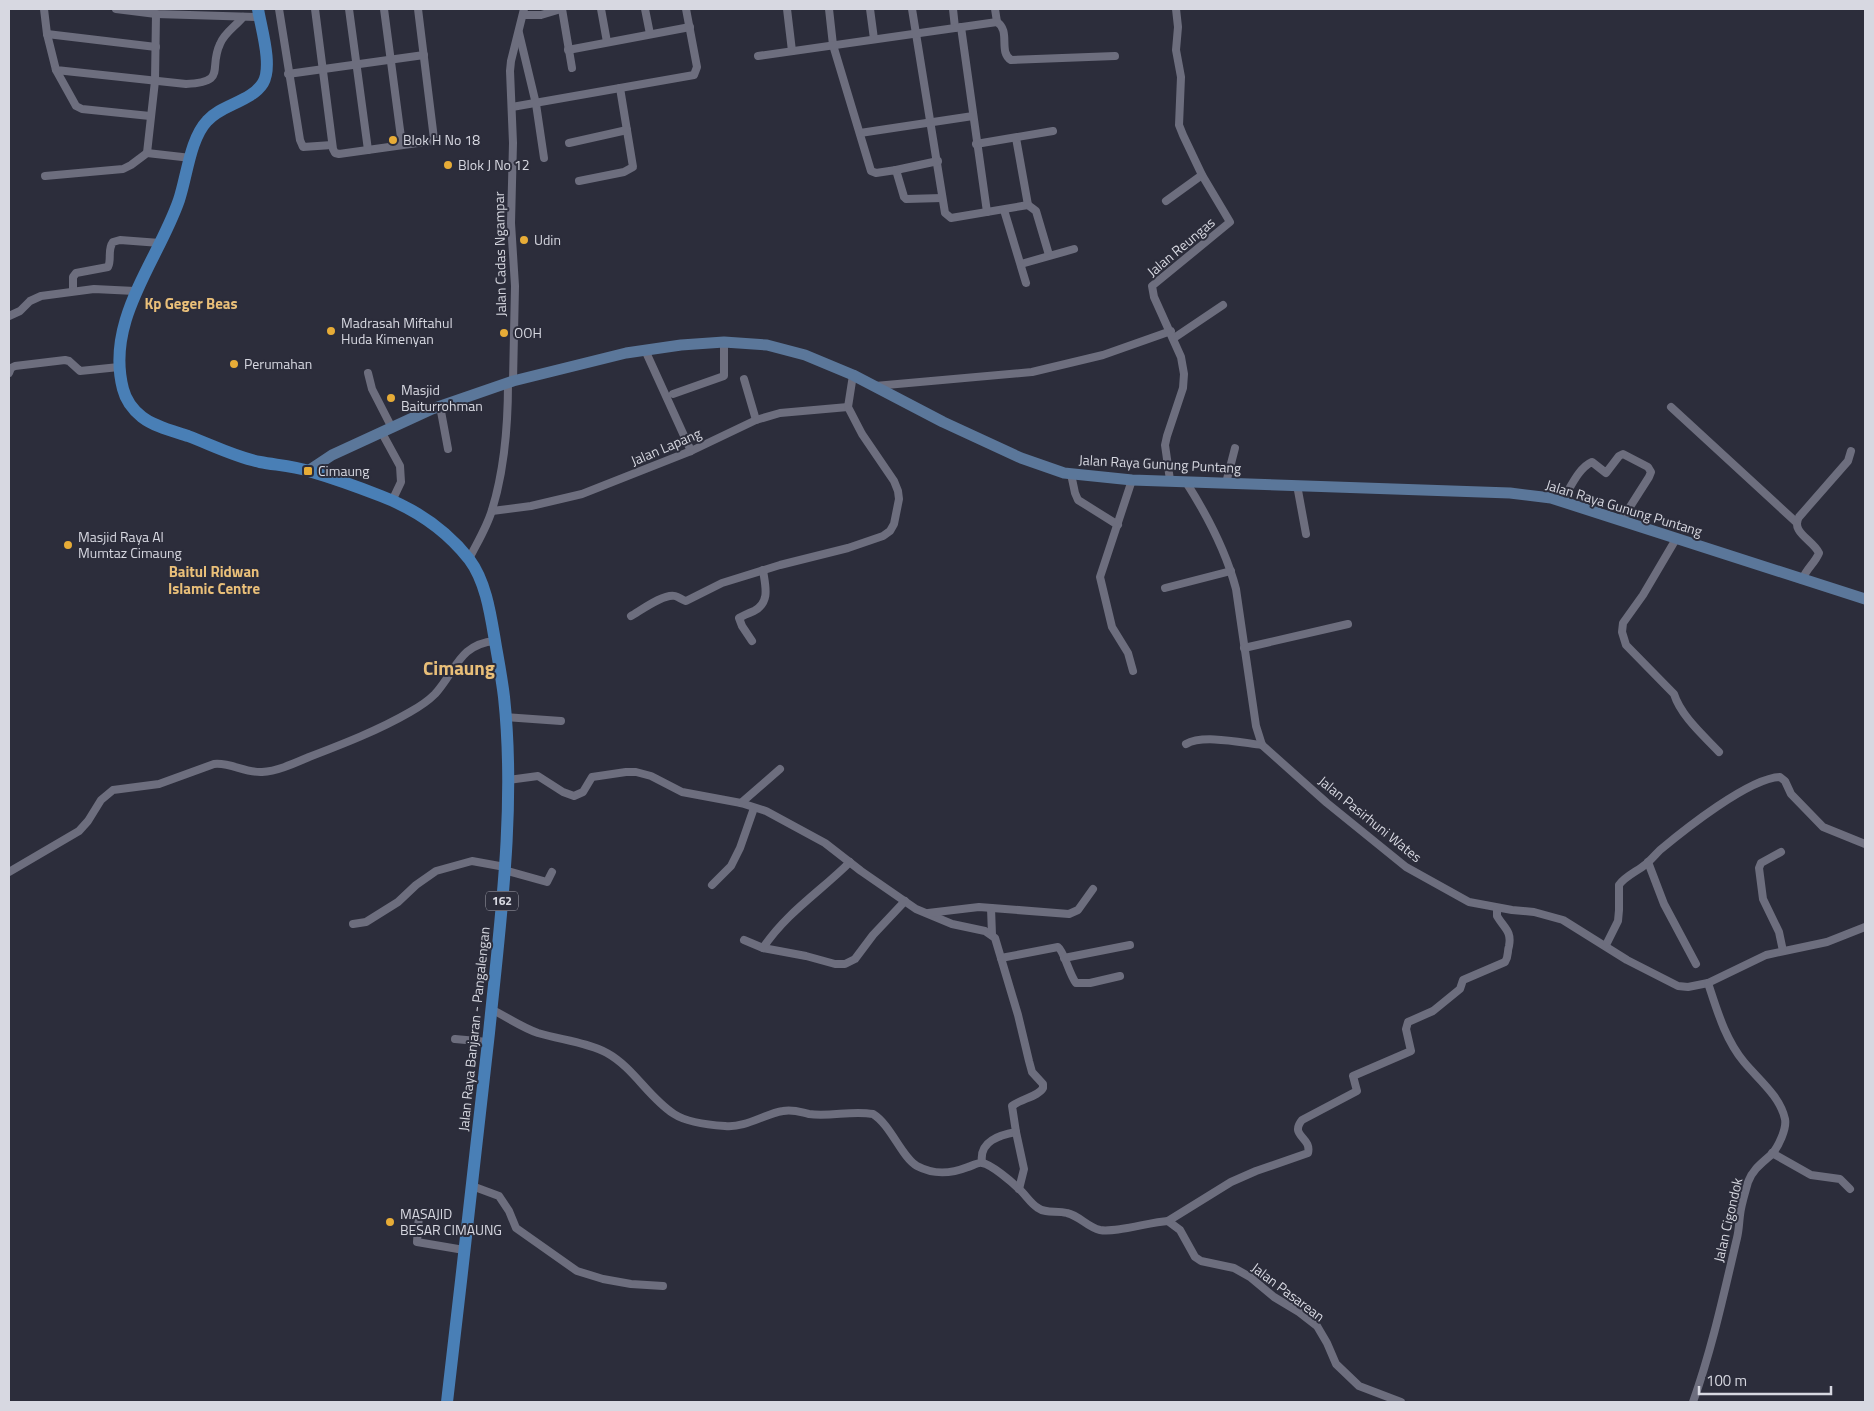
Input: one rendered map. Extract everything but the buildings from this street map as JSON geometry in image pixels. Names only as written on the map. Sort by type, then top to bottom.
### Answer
[{"type":"main road","name":"Jalan Raya Banjaran - Pangalengan","points":[[259,13],[266,48],[266,67],[263,82],[250,95],[217,112],[205,122],[198,135],[180,197],[160,243],[135,291],[122,335],[119,367],[123,388],[129,404],[144,419],[238,456],[308,471],[392,501],[430,521],[446,535],[469,559],[484,589],[493,626],[506,714],[508,780],[505,869],[483,1090],[447,1402]]},
{"type":"street","points":[[44,9],[47,34],[56,70],[76,106],[82,109],[150,116]]},
{"type":"street","points":[[116,9],[156,14],[242,17],[259,13]]},
{"type":"street","points":[[279,9],[300,140],[303,147],[332,145]]},
{"type":"street","points":[[315,9],[332,145],[335,153],[432,141],[434,137],[418,9]]},
{"type":"street","points":[[349,9],[368,150]]},
{"type":"street","points":[[384,9],[402,145]]},
{"type":"street","points":[[524,12],[541,15],[561,9],[572,68]]},
{"type":"street","points":[[601,9],[607,42]]},
{"type":"street","points":[[645,9],[650,34]]},
{"type":"street","points":[[512,107],[694,75],[697,67],[686,9]]},
{"type":"street","points":[[787,9],[792,51]]},
{"type":"street","points":[[829,9],[833,45],[871,171],[876,173],[938,161]]},
{"type":"street","points":[[870,9],[874,39]]},
{"type":"street","points":[[912,9],[945,213],[950,218],[1028,205],[1033,207],[1036,211],[1049,255]]},
{"type":"street","points":[[953,9],[958,27],[987,212]]},
{"type":"street","points":[[995,9],[997,22],[1003,27],[1006,54],[1011,60],[1115,56]]},
{"type":"street","name":"Jalan Reungas","points":[[1170,480],[1165,445],[1183,388],[1184,374],[1182,357],[1154,297],[1152,286],[1230,222],[1202,175],[1183,136],[1180,125],[1181,77],[1176,50],[1178,27],[1176,9]]},
{"type":"street","name":"Jalan Cadas Ngampar","points":[[469,559],[492,511],[503,467],[506,444],[515,286],[511,223],[511,62],[524,12]]},
{"type":"street","points":[[147,153],[155,82],[156,14]]},
{"type":"street","points":[[56,70],[155,82],[204,83],[212,78],[216,69],[217,50],[220,43],[242,17]]},
{"type":"street","points":[[758,56],[997,22]]},
{"type":"street","points":[[568,50],[690,27]]},
{"type":"street","points":[[519,33],[536,104],[544,158]]},
{"type":"street","points":[[47,34],[156,48]]},
{"type":"street","points":[[288,74],[424,55]]},
{"type":"street","points":[[579,181],[631,169],[633,164],[620,88]]},
{"type":"street","points":[[860,133],[972,116]]},
{"type":"street","points":[[569,143],[628,130]]},
{"type":"street","points":[[976,144],[1053,131]]},
{"type":"street","points":[[1016,138],[1028,205]]},
{"type":"street","points":[[45,176],[123,169],[132,165],[147,153],[191,158]]},
{"type":"street","points":[[896,170],[906,199],[942,198]]},
{"type":"street","points":[[1166,201],[1202,175]]},
{"type":"street","points":[[1004,210],[1026,283]]},
{"type":"street","points":[[72,291],[73,277],[76,273],[108,267],[110,263],[110,248],[113,242],[120,240],[160,243]]},
{"type":"street","points":[[1021,264],[1074,249]]},
{"type":"street","points":[[9,316],[20,311],[35,298],[72,291],[104,288],[135,291]]},
{"type":"street","points":[[875,386],[1032,372],[1172,334],[1223,305]]},
{"type":"street","name":"Jalan Raya Gunung Puntang","points":[[308,471],[332,455],[440,406],[511,382],[585,362],[645,350],[709,342],[767,345],[805,356],[853,375],[943,422],[1021,458],[1046,468],[1071,474],[1132,480],[1510,493],[1562,501],[1865,599]]},
{"type":"street","points":[[673,394],[724,376],[724,342]]},
{"type":"street","points":[[645,350],[691,451]]},
{"type":"street","points":[[9,373],[11,368],[15,366],[64,360],[69,361],[80,371],[119,367]]},
{"type":"street","points":[[368,373],[400,466],[401,482],[392,501]]},
{"type":"street","points":[[631,616],[671,595],[686,601],[722,583],[873,540],[890,531],[894,524],[899,498],[894,481],[862,434],[848,407],[853,375]]},
{"type":"street","points":[[744,379],[756,420]]},
{"type":"street","points":[[440,406],[448,449]]},
{"type":"street","points":[[1671,406],[1796,522],[1797,528],[1818,553],[1816,560],[1805,572],[1802,580]]},
{"type":"street","name":"Jalan Lapang","points":[[492,511],[531,506],[582,494],[691,451],[756,420],[780,413],[848,407]]},
{"type":"street","points":[[1226,483],[1235,448]]},
{"type":"street","points":[[1796,522],[1848,461],[1851,451]]},
{"type":"street","points":[[1562,501],[1589,462],[1592,462],[1606,473],[1620,454],[1623,454],[1648,467],[1650,477],[1620,521]]},
{"type":"street","points":[[1071,474],[1078,500],[1118,525]]},
{"type":"street","points":[[1132,480],[1100,577],[1112,627],[1128,653],[1133,671]]},
{"type":"street","points":[[1186,482],[1218,539],[1231,571],[1236,589],[1256,726],[1262,746],[1204,740],[1192,741],[1186,744]]},
{"type":"street","points":[[1298,485],[1306,534]]},
{"type":"street","points":[[1676,539],[1644,595],[1623,623],[1622,632],[1626,645],[1674,694],[1677,703],[1685,714],[1718,752]]},
{"type":"street","points":[[752,641],[739,618],[759,608],[764,602],[766,588],[763,570]]},
{"type":"street","points":[[1165,588],[1231,571]]},
{"type":"street","points":[[1244,648],[1348,624]]},
{"type":"street","points":[[9,872],[79,831],[88,822],[101,800],[113,790],[159,784],[214,764],[264,772],[293,764],[357,738],[409,712],[434,694],[466,652],[476,645],[495,641]]},
{"type":"street","points":[[506,714],[561,721]]},
{"type":"street","name":"Jalan Pasirhuni Wates","points":[[1262,746],[1327,803],[1406,867],[1469,902],[1497,908],[1551,915],[1563,920],[1606,945],[1627,960],[1678,986],[1688,987],[1708,983],[1766,955],[1826,942],[1865,927]]},
{"type":"street","points":[[741,803],[780,769]]},
{"type":"street","points":[[508,780],[538,776],[563,792],[574,796],[583,792],[592,777],[636,772],[651,776],[682,792],[741,803],[766,811],[825,843],[905,901],[926,913],[952,924],[985,931],[992,935],[995,938],[1018,1014],[1022,1037],[1032,1072],[1043,1086],[1041,1092],[1022,1099],[1012,1106],[1024,1169],[1019,1189]]},
{"type":"street","points":[[1606,945],[1618,921],[1619,885],[1621,882],[1716,808],[1750,787],[1774,777],[1780,777],[1785,781],[1791,794],[1823,827],[1865,844]]},
{"type":"street","points":[[712,885],[731,866],[740,848],[754,808]]},
{"type":"street","points":[[1781,852],[1761,864],[1759,868],[1762,899],[1779,932],[1783,951]]},
{"type":"street","points":[[353,924],[366,922],[398,902],[416,884],[436,872],[464,862],[472,861],[547,882],[552,872]]},
{"type":"street","points":[[763,948],[774,931],[804,901],[850,862]]},
{"type":"street","points":[[1648,862],[1664,904],[1696,964]]},
{"type":"street","points":[[926,913],[979,907],[1073,913],[1078,910],[1093,889]]},
{"type":"street","points":[[744,940],[763,948],[806,956],[835,964],[845,964],[855,959],[873,935],[905,901]]},
{"type":"street","points":[[991,908],[992,935]]},
{"type":"street","points":[[491,1009],[518,1025],[540,1033],[594,1047],[608,1054],[628,1068],[675,1115],[691,1121],[728,1127],[741,1125],[783,1111],[794,1110],[810,1114],[830,1115],[869,1113],[878,1116],[915,1165],[933,1173],[942,1174],[982,1162],[990,1165],[1019,1189],[1036,1207],[1043,1211],[1068,1213],[1090,1226],[1101,1230],[1112,1230],[1168,1221],[1231,1182],[1308,1153],[1308,1143],[1298,1130],[1298,1125],[1302,1120],[1357,1091],[1353,1076],[1411,1051],[1406,1029],[1411,1019],[1432,1011],[1460,989],[1463,980],[1505,962],[1509,956],[1508,947],[1511,939],[1508,930],[1497,916],[1497,908]]},
{"type":"street","points":[[1064,958],[1130,945]]},
{"type":"street","points":[[1001,958],[1058,947],[1063,951],[1070,974],[1078,984],[1097,982],[1120,976]]},
{"type":"street","name":"Jalan Cigondok","points":[[1693,1402],[1714,1332],[1734,1254],[1748,1181],[1755,1168],[1772,1153],[1786,1125],[1785,1118],[1774,1098],[1761,1079],[1744,1062],[1732,1043],[1717,1011],[1708,983]]},
{"type":"street","points":[[455,1039],[488,1042]]},
{"type":"street","points":[[982,1162],[983,1150],[990,1141],[1016,1132]]},
{"type":"street","points":[[1772,1153],[1811,1175],[1840,1179],[1850,1189]]},
{"type":"street","points":[[472,1186],[499,1196],[509,1211],[516,1228],[577,1271],[603,1279],[631,1284],[663,1286]]},
{"type":"street","points":[[419,1216],[418,1242],[464,1250]]},
{"type":"street","name":"Jalan Pasarean","points":[[1168,1221],[1180,1230],[1195,1257],[1201,1262],[1234,1268],[1250,1277],[1274,1297],[1299,1312],[1317,1326],[1336,1364],[1359,1386],[1401,1402]]},
{"type":"place","name":"Blok H No 18","points":[[393,140]]},
{"type":"place","name":"Blok J No 12","points":[[448,165]]},
{"type":"place","name":"Udin","points":[[524,240]]},
{"type":"place","name":"Madrasah Miftahul Huda Kimenyan","points":[[331,331]]},
{"type":"place","name":"OOH","points":[[504,333]]},
{"type":"place","name":"Perumahan","points":[[234,364]]},
{"type":"place","name":"Masjid Baiturrohman","points":[[391,398]]},
{"type":"place","name":"Cimaung","points":[[308,471]]},
{"type":"place","name":"Masjid Raya Al Mumtaz Cimaung","points":[[68,545]]},
{"type":"place","name":"MASAJID BESAR CIMAUNG","points":[[390,1222]]},
{"type":"district","name":"Kp Geger Beas","points":[[191,304]]},
{"type":"district","name":"Baitul Ridwan Islamic Centre","points":[[214,580]]},
{"type":"district","name":"Cimaung","points":[[459,668]]}]
